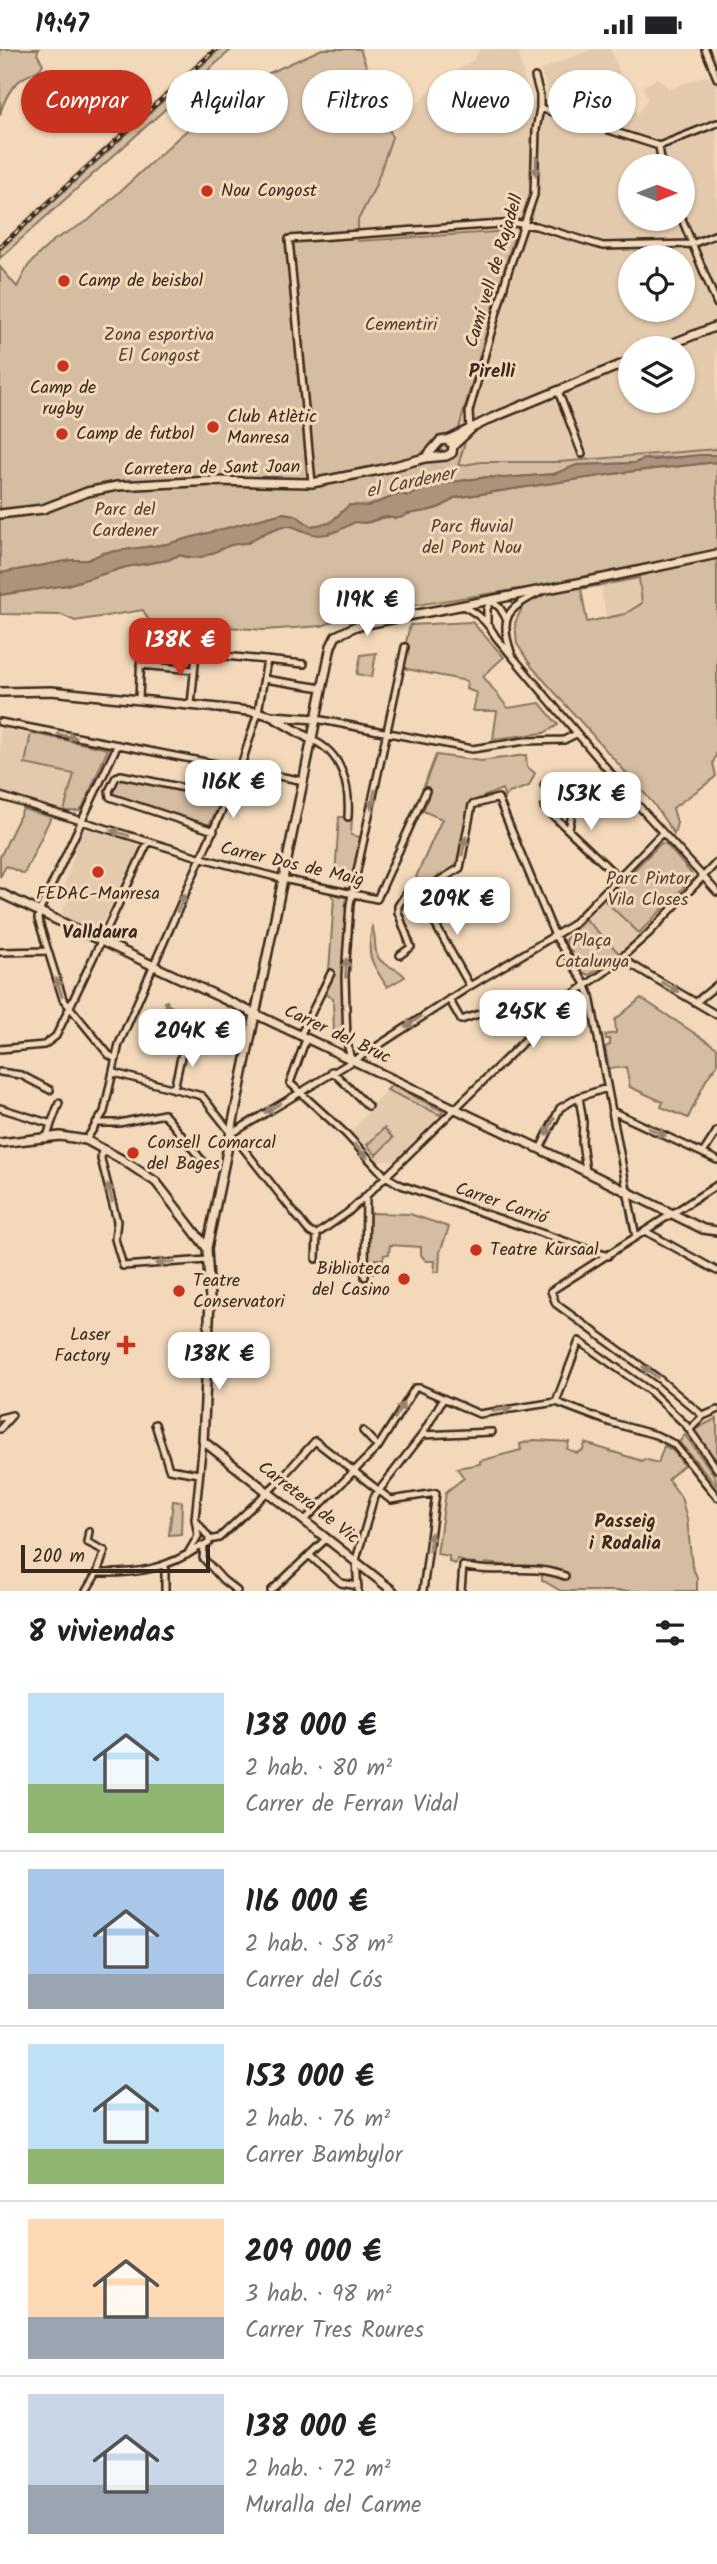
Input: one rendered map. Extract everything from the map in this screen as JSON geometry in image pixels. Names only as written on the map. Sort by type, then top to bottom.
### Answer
[{"type":"street","points":[[705,49],[717,78]]},
{"type":"street","name":"Camí vell de Rajadell","points":[[470,430],[469,411],[536,181],[536,130],[540,96],[535,77]]},
{"type":"street","points":[[540,108],[659,146],[717,123]]},
{"type":"street","points":[[659,146],[660,154]]},
{"type":"street","points":[[312,483],[289,239],[524,224],[603,246],[692,244],[717,234]]},
{"type":"street","points":[[687,231],[717,304]]},
{"type":"street","points":[[692,336],[717,326]]},
{"type":"street","points":[[425,458],[441,441],[450,443],[492,418],[618,366]]},
{"type":"street","points":[[558,391],[582,454]]},
{"type":"street","points":[[437,446],[441,455],[450,455],[450,443]]},
{"type":"street","name":"Carretera de Sant Joan","points":[[0,514],[43,509],[87,492],[117,485],[213,481],[312,483],[441,455]]},
{"type":"street","points":[[237,1591],[203,1558],[195,1520],[203,1441],[209,1332],[210,1297],[206,1248],[331,646],[336,636],[345,630],[717,554]]},
{"type":"street","points":[[506,618],[517,604],[545,590]]},
{"type":"street","points":[[491,600],[503,611],[506,618],[505,633],[513,658]]},
{"type":"street","points":[[487,622],[487,609],[491,600]]},
{"type":"street","points":[[463,606],[487,622],[576,734],[717,892]]},
{"type":"street","points":[[139,699],[142,629]]},
{"type":"street","points":[[351,1060],[347,1042],[345,976],[352,893],[405,647]]},
{"type":"street","points":[[191,705],[196,653],[304,664]]},
{"type":"street","points":[[86,1140],[103,1112],[119,1044],[240,769],[258,712],[267,660]]},
{"type":"street","points":[[140,665],[194,670]]},
{"type":"street","points":[[264,679],[322,688]]},
{"type":"street","points":[[0,692],[51,691],[316,719],[472,749],[525,741],[564,740],[576,734]]},
{"type":"street","points":[[271,716],[311,744],[320,743],[331,754],[344,773],[348,787],[348,817]]},
{"type":"street","points":[[0,722],[304,781]]},
{"type":"street","points":[[116,1059],[109,1055],[64,999],[37,919],[117,746]]},
{"type":"street","points":[[214,831],[110,797],[113,782],[121,775],[228,797]]},
{"type":"street","points":[[544,785],[559,797],[572,814],[569,829]]},
{"type":"street","name":"Carrer Dos de Maig","points":[[0,796],[202,858],[377,899],[426,792]]},
{"type":"street","points":[[422,891],[460,868],[472,805],[498,798],[555,936],[590,996],[636,1237]]},
{"type":"street","points":[[544,807],[619,878]]},
{"type":"street","points":[[231,1134],[572,925],[662,832]]},
{"type":"street","points":[[0,1049],[44,1045],[52,1040],[148,842]]},
{"type":"street","points":[[317,1234],[366,1196],[569,997],[622,959],[717,862]]},
{"type":"street","points":[[400,955],[411,947],[398,906],[411,886],[422,891]]},
{"type":"street","points":[[422,891],[421,899],[470,986]]},
{"type":"street","name":"Carrer del Bruc","points":[[0,893],[707,1231],[717,1231]]},
{"type":"street","points":[[0,952],[48,951]]},
{"type":"street","points":[[622,959],[717,1015]]},
{"type":"street","points":[[331,972],[303,1037],[290,1083],[386,1177]]},
{"type":"street","points":[[696,1002],[717,985]]},
{"type":"street","points":[[449,999],[461,1020],[520,1003],[550,997],[569,997]]},
{"type":"street","points":[[174,1089],[184,1043]]},
{"type":"street","points":[[332,1071],[368,1106]]},
{"type":"street","points":[[0,1072],[21,1075],[50,1090]]},
{"type":"street","points":[[114,1073],[202,1096],[307,1229],[317,1234]]},
{"type":"street","points":[[540,1149],[560,1108],[579,1097],[607,1088]]},
{"type":"street","points":[[579,1097],[586,1172]]},
{"type":"street","points":[[47,1137],[59,1103]]},
{"type":"street","points":[[0,1108],[51,1124]]},
{"type":"street","points":[[612,1111],[717,1160]]},
{"type":"street","points":[[96,1123],[119,1123],[164,1114],[205,1164]]},
{"type":"street","points":[[703,1153],[717,1131]]},
{"type":"street","points":[[0,1143],[67,1136],[86,1140],[102,1148],[156,1182],[206,1248]]},
{"type":"street","points":[[102,1148],[102,1159],[117,1221],[115,1239],[123,1266],[207,1260]]},
{"type":"street","name":"Carrer Carrió","points":[[386,1177],[401,1185],[608,1256]]},
{"type":"street","points":[[703,1416],[659,1379],[556,1304],[551,1291],[717,1185]]},
{"type":"street","points":[[365,1277],[366,1196]]},
{"type":"street","points":[[645,1231],[717,1271]]},
{"type":"street","points":[[316,1259],[317,1234]]},
{"type":"street","points":[[556,1402],[579,1341],[651,1392],[690,1429],[717,1469]]},
{"type":"street","points":[[304,1521],[378,1447],[415,1388],[479,1414],[556,1402],[609,1422],[656,1435],[674,1444],[717,1497]]},
{"type":"street","points":[[309,1555],[341,1583],[358,1588],[356,1560],[377,1490],[422,1436],[443,1399]]},
{"type":"street","points":[[690,1429],[703,1416],[717,1410]]},
{"type":"street","points":[[0,1418],[12,1415],[0,1429]]},
{"type":"street","points":[[149,1432],[155,1427],[169,1469],[199,1474]]},
{"type":"street","points":[[363,1431],[378,1447]]},
{"type":"street","points":[[422,1436],[492,1432]]},
{"type":"street","name":"Carretera de Vic","points":[[203,1441],[394,1591]]},
{"type":"street","points":[[97,1573],[139,1572],[165,1565],[187,1555],[207,1537],[219,1538],[268,1492],[315,1441],[391,1500],[436,1493],[423,1591]]},
{"type":"street","points":[[195,1520],[207,1537]]},
{"type":"street","points":[[86,1590],[97,1573],[105,1551],[87,1542],[89,1531]]},
{"type":"street","points":[[200,1543],[207,1537]]},
{"type":"street","points":[[271,1591],[326,1539]]},
{"type":"street","points":[[165,1565],[165,1591]]},
{"type":"street","points":[[461,1591],[463,1566],[484,1571],[539,1571],[565,1576]]},
{"type":"shaded area","points":[[210,49],[220,49],[197,70],[187,70]]},
{"type":"shaded area","points":[[479,49],[518,49],[522,70],[458,70],[474,60]]},
{"type":"shaded area","points":[[592,49],[610,49],[619,70],[548,70],[548,90],[540,70]]},
{"type":"shaded area","points":[[705,76],[717,81],[716,449],[559,462],[481,462],[458,466],[465,442],[459,428],[514,236],[358,242],[358,220],[375,187],[392,137],[395,133],[413,133],[413,110],[427,93],[427,133],[534,133],[534,101],[548,103],[548,133],[636,133],[636,113],[637,115],[647,99],[643,86],[658,78],[669,89]]},
{"type":"shaded area","points":[[166,89],[166,98],[152,111],[152,102]]},
{"type":"shaded area","points":[[119,133],[128,133],[0,250],[0,242]]},
{"type":"shaded area","points":[[717,455],[717,462],[627,472],[454,498],[432,509],[399,518],[355,522],[324,535],[284,526],[248,543],[229,546],[199,557],[179,555],[168,560],[126,567],[67,585],[0,595],[0,573],[72,560],[88,560],[103,553],[167,544],[283,513],[295,515],[311,526],[330,523],[349,505],[368,506],[400,494],[409,496],[428,487],[452,482],[487,477],[554,474],[577,465],[635,463],[644,459]]},
{"type":"shaded area","points":[[639,578],[642,603],[625,614],[606,618],[601,585]]},
{"type":"shaded area","points":[[0,728],[31,733],[25,764],[74,774],[64,811],[0,791]]},
{"type":"shaded area","name":"FEDAC-Manresa","points":[[87,828],[136,843],[139,849],[97,931],[61,915],[70,895],[63,891],[64,887],[81,831]]},
{"type":"shaded area","points":[[604,900],[639,933],[620,954],[585,919]]},
{"type":"shaded area","points":[[387,1090],[440,1115],[394,1161],[378,1161],[350,1133],[368,1112],[369,1107]]},
{"type":"green space","points":[[0,49],[39,49],[37,54],[42,67],[38,70],[21,70],[21,79],[12,88],[0,115]]},
{"type":"green space","points":[[220,49],[232,49],[209,70],[197,70]]},
{"type":"green space","name":"Zona esportiva El Congost","points":[[322,49],[360,49],[368,70],[302,70],[302,133],[391,133],[392,137],[375,187],[358,220],[358,241],[510,231],[514,236],[459,428],[465,442],[458,466],[481,462],[559,462],[717,447],[717,455],[644,459],[635,463],[577,465],[554,474],[487,477],[452,482],[429,487],[409,496],[400,494],[368,506],[349,505],[330,523],[310,526],[295,515],[283,513],[167,544],[103,553],[88,560],[72,560],[0,573],[0,267],[17,287],[28,266],[54,240],[89,220],[184,133],[288,133],[288,70],[276,70]]},
{"type":"green space","points":[[166,98],[166,108],[152,121],[152,111]]},
{"type":"green space","points":[[128,133],[139,133],[0,258],[0,250]]},
{"type":"green space","name":"Parc fluvial del Pont Nou","points":[[717,462],[717,752],[713,763],[716,776],[673,808],[677,823],[674,834],[653,803],[532,667],[517,644],[515,623],[522,608],[519,589],[346,616],[322,626],[264,630],[202,625],[153,628],[143,610],[75,621],[62,615],[0,614],[0,595],[67,585],[126,567],[168,560],[179,555],[198,557],[228,546],[248,543],[284,526],[290,525],[307,532],[331,532],[355,521],[399,518],[433,510],[454,498],[627,472]],"holes":[[[639,578],[642,603],[625,614],[587,622],[581,589]]]},
{"type":"green space","points":[[472,622],[504,657],[483,676],[508,708],[540,703],[558,725],[544,733],[493,739],[497,711],[473,711],[477,693],[466,689],[467,681],[407,669],[401,664],[410,625]]},
{"type":"green space","points":[[376,653],[372,677],[357,674],[361,655]]},
{"type":"green space","points":[[31,733],[108,749],[79,811],[64,811],[74,774],[25,764]]},
{"type":"green space","points":[[436,755],[481,761],[526,755],[527,767],[535,773],[529,786],[509,793],[505,798],[502,789],[471,802],[458,866],[427,885],[416,877],[442,819],[423,811],[429,795],[422,791]]},
{"type":"green space","points":[[249,776],[258,778],[254,795],[256,800],[243,798],[241,803],[233,799],[242,780]]},
{"type":"green space","points":[[119,778],[223,798],[209,825],[117,797],[112,792]]},
{"type":"green space","points":[[23,809],[51,817],[24,874],[6,866],[0,877],[0,857]]},
{"type":"green space","points":[[339,817],[352,817],[351,835],[360,837],[353,875],[349,879],[335,876]]},
{"type":"green space","name":"Parc Pintor Vila Closes","points":[[661,843],[666,844],[691,873],[692,879],[639,933],[604,900]]},
{"type":"green space","points":[[330,893],[348,898],[343,959],[343,1037],[334,1035],[333,998],[319,991],[329,971],[334,899]]},
{"type":"green space","name":"Plaça Catalunya","points":[[585,919],[620,954],[589,975],[582,972],[565,940]]},
{"type":"green space","points":[[372,927],[378,957],[405,977],[387,987],[371,959]]},
{"type":"green space","points":[[641,998],[717,1048],[717,1065],[707,1078],[688,1118],[661,1107],[663,1102],[630,1087],[626,1067],[609,1069],[605,1047],[610,1045],[610,1039],[606,1039],[605,1035],[616,1033],[615,1020]]},
{"type":"green space","points":[[167,1001],[168,1005],[216,1028],[208,1043],[195,1042],[155,1030],[166,1006],[164,1002]]},
{"type":"green space","points":[[392,1085],[443,1111],[440,1115],[387,1090]]},
{"type":"green space","points":[[384,1128],[393,1138],[376,1155],[367,1145]]},
{"type":"green space","points":[[369,1213],[410,1214],[449,1227],[440,1252],[439,1272],[434,1272],[435,1261],[426,1261],[421,1255],[421,1247],[390,1245],[389,1254],[384,1255],[383,1259],[375,1259],[374,1273],[368,1272]]},
{"type":"green space","points":[[717,1418],[717,1463],[694,1430]]},
{"type":"green space","points":[[685,1435],[715,1476],[717,1486],[679,1442]]},
{"type":"green space","points":[[534,1440],[569,1442],[567,1449],[577,1453],[583,1450],[585,1443],[642,1461],[644,1459],[658,1463],[664,1446],[674,1452],[684,1465],[668,1479],[681,1497],[687,1519],[697,1591],[561,1591],[542,1580],[542,1569],[485,1563],[485,1568],[457,1559],[456,1564],[449,1562],[449,1556],[437,1554],[446,1492],[464,1478],[457,1468],[480,1464],[480,1461],[521,1450],[520,1444]]},
{"type":"green space","points":[[173,1501],[182,1502],[181,1534],[169,1535]]},
{"type":"railway","points":[[0,247],[216,49]]},
{"type":"place","name":"Nou Congost","points":[[207,191]]},
{"type":"place","name":"Camp de beisbol","points":[[64,281]]},
{"type":"place","name":"Camp de rugby","points":[[63,366]]},
{"type":"place","name":"Club Atlètic Manresa","points":[[213,427]]},
{"type":"place","name":"Camp de futbol","points":[[62,434]]},
{"type":"place","name":"FEDAC-Manresa","points":[[98,872]]},
{"type":"place","name":"Consell Comarcal del Bages","points":[[133,1153]]},
{"type":"place","name":"Teatre Kursaal","points":[[476,1250]]},
{"type":"place","name":"Biblioteca del Casino","points":[[404,1279]]},
{"type":"place","name":"Teatre Conservatori","points":[[179,1291]]},
{"type":"place","name":"Laser Factory","points":[[126,1345]]},
{"type":"district","name":"Pirelli","points":[[492,372]]},
{"type":"district","name":"Valldaura","points":[[100,933]]},
{"type":"district","name":"Passeig i Rodalia","points":[[625,1533]]},
{"type":"park label","name":"Cementiri","points":[[401,325]]},
{"type":"park label","name":"Parc del Cardener","points":[[125,520]]},
{"type":"water label","name":"el Cardener","points":[[411,483]]}]
